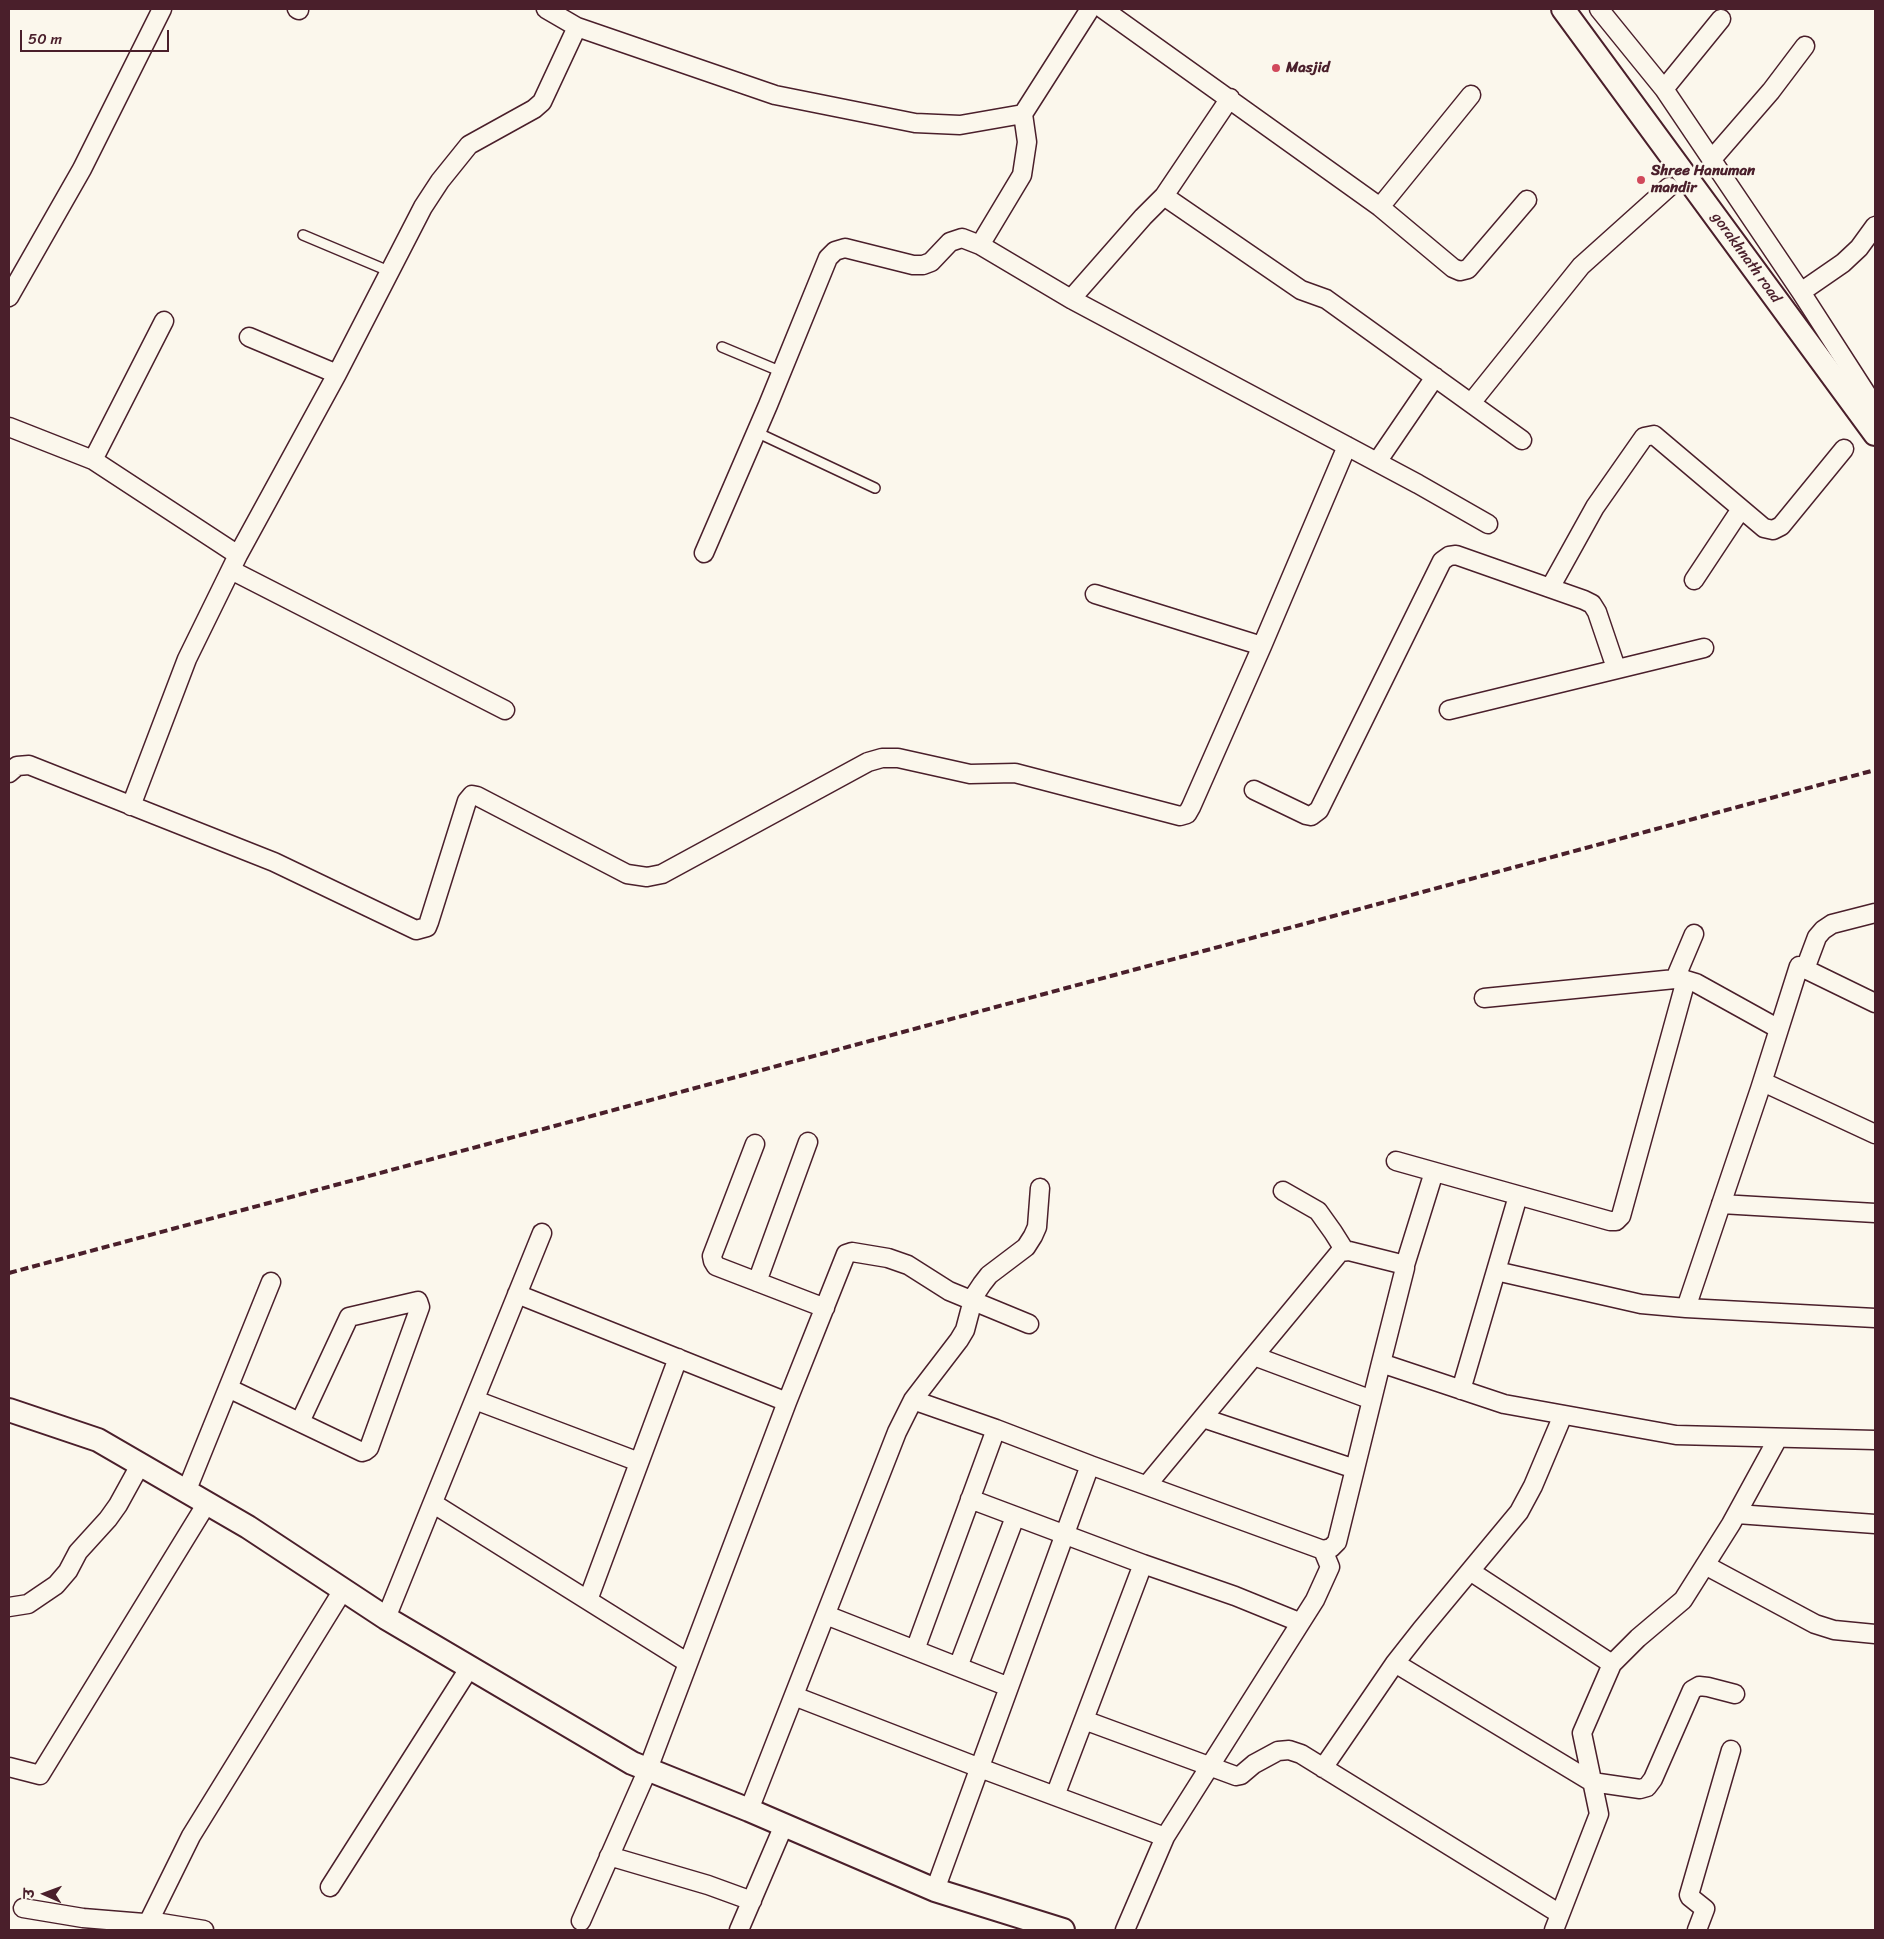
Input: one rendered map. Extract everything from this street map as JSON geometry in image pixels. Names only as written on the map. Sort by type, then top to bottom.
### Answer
[{"type":"street","points":[[9,297],[82,169],[162,9]]},
{"type":"street","points":[[546,9],[577,27],[775,95],[802,101],[915,123],[960,125],[1023,114]]},
{"type":"street","points":[[980,245],[1022,175],[1027,142],[1023,114],[1090,9]]},
{"type":"street","points":[[1103,9],[1380,207],[1460,272],[1468,269],[1527,200]]},
{"type":"street","name":"gorakhnath road","points":[[1563,9],[1875,434]]},
{"type":"street","points":[[1599,9],[1664,89],[1801,292],[1875,407]]},
{"type":"street","points":[[1664,89],[1721,19]]},
{"type":"street","points":[[131,806],[187,659],[234,563],[337,374],[423,207],[440,181],[469,145],[542,102],[577,27]]},
{"type":"street","points":[[1712,159],[1771,91],[1805,46]]},
{"type":"street","points":[[1380,207],[1471,96]]},
{"type":"street","points":[[1071,299],[1143,217],[1164,196],[1230,98]]},
{"type":"street","points":[[1471,403],[1581,266],[1669,187]]},
{"type":"street","points":[[1164,196],[1301,290],[1326,299],[1522,440]]},
{"type":"street","points":[[1801,292],[1843,263],[1859,248],[1875,226]]},
{"type":"street","points":[[704,553],[782,372],[828,258],[834,251],[845,248],[913,265],[923,265],[931,262],[950,242],[962,238],[980,245],[1071,299],[1377,462],[1488,524]]},
{"type":"street","points":[[93,460],[164,321]]},
{"type":"street","points":[[249,337],[337,374]]},
{"type":"street","points":[[1377,462],[1434,377]]},
{"type":"street","points":[[9,427],[93,460],[234,563],[505,710]]},
{"type":"street","points":[[1550,588],[1595,508],[1644,437],[1654,435],[1764,528],[1773,530],[1781,526],[1844,449]]},
{"type":"street","points":[[9,773],[17,766],[29,765],[274,862],[416,930],[427,926],[430,922],[467,801],[472,795],[627,874],[647,877],[662,874],[868,762],[882,758],[898,758],[970,774],[1015,773],[1180,816],[1187,814],[1191,808],[1347,446]]},
{"type":"street","points":[[1694,580],[1742,509]]},
{"type":"street","points":[[1254,790],[1306,815],[1311,816],[1319,810],[1442,561],[1449,556],[1456,555],[1592,604],[1597,612],[1616,668]]},
{"type":"street","points":[[1095,594],[1262,646]]},
{"type":"street","points":[[1448,710],[1704,648]]},
{"type":"street","points":[[1805,969],[1817,937],[1823,930],[1832,924],[1875,913]]},
{"type":"street","points":[[1396,1161],[1610,1222],[1622,1216],[1680,979],[1694,934]]},
{"type":"street","points":[[1686,1308],[1763,1082],[1799,966],[1875,1003]]},
{"type":"street","points":[[1484,998],[1680,979],[1696,983],[1779,1029]]},
{"type":"street","points":[[1763,1082],[1875,1134]]},
{"type":"street","points":[[757,1282],[808,1142]]},
{"type":"street","points":[[755,1144],[712,1256],[716,1266],[825,1308]]},
{"type":"street","points":[[913,1400],[1323,1550],[1331,1548],[1337,1542],[1405,1268],[1404,1265],[1434,1172]]},
{"type":"street","points":[[749,1810],[898,1432],[913,1400],[960,1340],[965,1330],[974,1296],[989,1275],[1026,1247],[1034,1236],[1037,1227],[1040,1188]]},
{"type":"street","points":[[1283,1192],[1318,1211],[1344,1250],[1404,1265]]},
{"type":"street","points":[[1461,1390],[1518,1196]]},
{"type":"street","points":[[1721,1204],[1875,1213]]},
{"type":"street","points":[[386,1618],[434,1504],[542,1233]]},
{"type":"street","points":[[1147,1485],[1340,1252],[1344,1250]]},
{"type":"street","points":[[581,1921],[648,1769],[787,1402],[848,1252],[888,1258],[908,1265],[949,1291],[1029,1324]]},
{"type":"street","points":[[1496,1271],[1641,1304],[1875,1318]]},
{"type":"street","points":[[186,1492],[271,1282]]},
{"type":"street","points":[[517,1294],[787,1402]]},
{"type":"street","points":[[228,1388],[362,1452],[369,1448],[420,1307],[418,1301],[349,1317],[300,1422]]},
{"type":"street","points":[[1254,1356],[1372,1400]]},
{"type":"street","points":[[588,1600],[678,1358]]},
{"type":"street","points":[[1381,1363],[1504,1404],[1676,1435],[1875,1440]]},
{"type":"street","points":[[475,1400],[639,1462]]},
{"type":"street","points":[[9,1410],[98,1440],[248,1527],[386,1618],[632,1763],[749,1810],[935,1890],[1063,1930]]},
{"type":"street","points":[[1324,1768],[1395,1664],[1520,1512],[1563,1415]]},
{"type":"street","points":[[1203,1418],[1355,1469]]},
{"type":"street","points":[[915,1650],[996,1429]]},
{"type":"street","points":[[1084,1720],[1236,1776],[1241,1775],[1254,1764],[1278,1750],[1289,1750],[1301,1754],[1557,1922],[1599,1814],[1582,1733],[1612,1664],[1638,1638],[1683,1600],[1737,1514],[1778,1438]]},
{"type":"street","points":[[9,1607],[28,1604],[56,1585],[68,1570],[78,1552],[118,1505],[140,1465]]},
{"type":"street","points":[[935,1890],[1090,1465]]},
{"type":"street","points":[[970,1499],[1065,1536],[1234,1596],[1299,1622]]},
{"type":"street","points":[[9,1767],[40,1775],[207,1504]]},
{"type":"street","points":[[434,1504],[688,1663]]},
{"type":"street","points":[[1737,1514],[1875,1524]]},
{"type":"street","points":[[958,1667],[1015,1517]]},
{"type":"street","points":[[1125,1930],[1165,1837],[1299,1622],[1315,1600],[1330,1567],[1323,1550]]},
{"type":"street","points":[[1055,1796],[1143,1564]]},
{"type":"street","points":[[1705,1565],[1815,1624],[1834,1630],[1875,1634]]},
{"type":"street","points":[[1470,1571],[1612,1664]]},
{"type":"street","points":[[149,1921],[191,1836],[343,1590]]},
{"type":"street","points":[[826,1615],[1009,1687]]},
{"type":"street","points":[[1395,1664],[1592,1782],[1640,1788],[1647,1787],[1653,1779],[1692,1690],[1699,1686],[1735,1694]]},
{"type":"street","points":[[330,1887],[470,1668]]},
{"type":"street","points":[[794,1696],[1165,1837]]},
{"type":"street","points":[[1697,1930],[1705,1908],[1690,1897],[1690,1895],[1731,1750]]},
{"type":"street","points":[[740,1930],[784,1825]]},
{"type":"street","points":[[609,1856],[708,1885],[752,1901]]},
{"type":"street","points":[[23,1908],[83,1918],[144,1923],[149,1921],[204,1930]]},
{"type":"lane","points":[[303,235],[391,272]]},
{"type":"lane","points":[[722,347],[782,372]]},
{"type":"lane","points":[[756,432],[875,488]]},
{"type":"railway","points":[[9,1273],[1875,770]]},
{"type":"place","name":"Masjid","points":[[1276,68]]},
{"type":"place","name":"Shree Hanuman mandir","points":[[1641,180]]}]
